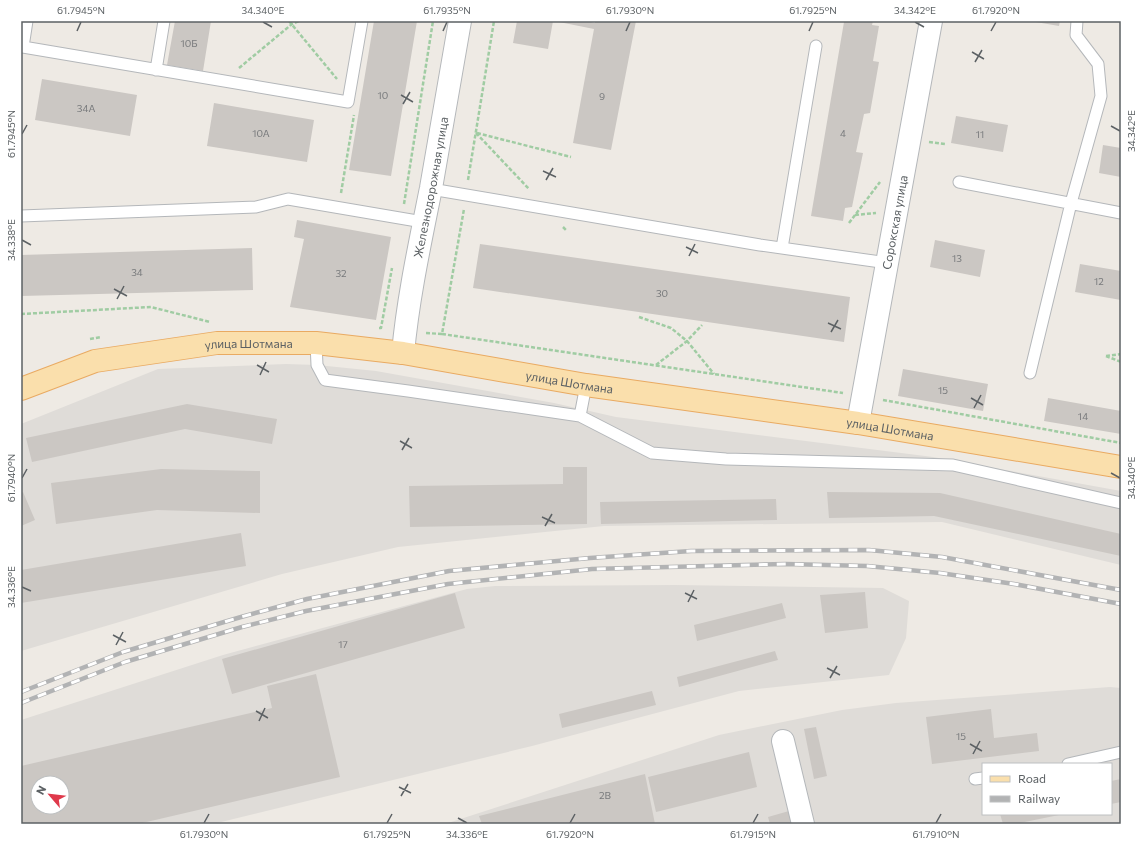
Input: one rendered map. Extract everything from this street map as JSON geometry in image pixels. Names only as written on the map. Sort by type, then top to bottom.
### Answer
[{"type":"main road","name":"улица Шотмана","points":[[21,389],[95,361],[217,343],[316,343],[403,353],[586,385],[858,423],[1121,468]]},
{"type":"street","name":"Железнодорожная улица","points":[[403,353],[405,331],[423,222],[431,189],[460,21]]},
{"type":"street","name":"Сорокская улица","points":[[858,423],[931,21]]},
{"type":"street","points":[[783,741],[803,824]]},
{"type":"lane","points":[[28,21],[23,47],[348,102],[362,21]]},
{"type":"lane","points":[[156,70],[164,21]]},
{"type":"lane","points":[[1030,373],[1071,203],[1101,96],[1098,64],[1076,35],[1077,21]]},
{"type":"lane","points":[[782,248],[816,46]]},
{"type":"lane","points":[[958,182],[1121,214]]},
{"type":"lane","points":[[431,189],[782,248],[888,263]]},
{"type":"lane","points":[[21,216],[256,207],[288,199],[423,222]]},
{"type":"lane","points":[[316,343],[318,365],[325,380],[580,416],[652,453],[726,459],[953,465],[1121,503]]},
{"type":"lane","points":[[580,416],[586,385]]},
{"type":"lane","points":[[1072,763],[1121,752]]},
{"type":"path","points":[[289,21],[349,95],[355,112],[338,208]]},
{"type":"path","points":[[223,81],[292,24],[299,21]]},
{"type":"path","points":[[402,219],[433,21]]},
{"type":"path","points":[[567,231],[476,132],[571,157]]},
{"type":"path","points":[[373,328],[381,328],[393,266]]},
{"type":"path","points":[[22,314],[151,307],[212,323],[205,324]]},
{"type":"path","points":[[639,317],[671,328],[687,341],[714,374]]},
{"type":"path","points":[[655,366],[687,341],[702,325]]},
{"type":"path","points":[[442,334],[862,396],[1121,443]]},
{"type":"path","points":[[85,341],[92,338],[107,336]]},
{"type":"path","points":[[1121,354],[1106,356],[1121,362]]},
{"type":"shaded area","points":[[286,364],[317,365],[376,371],[554,403],[616,417],[933,457],[1121,491],[1121,565],[942,522],[604,526],[398,547],[282,574],[21,651],[21,424],[158,369]]},
{"type":"shaded area","points":[[675,585],[883,588],[909,601],[906,638],[889,675],[739,691],[532,746],[213,824],[21,824],[21,720],[223,655],[467,589],[495,586]]},
{"type":"shaded area","points":[[1110,687],[1121,688],[1121,824],[445,824],[719,735],[842,710],[896,703]]},
{"type":"building","points":[[175,21],[211,21],[203,71],[167,65]]},
{"type":"building","points":[[374,21],[417,21],[391,176],[349,170]]},
{"type":"building","points":[[517,21],[553,21],[548,49],[513,43]]},
{"type":"building","points":[[554,21],[586,21],[595,23],[595,21],[636,21],[611,150],[573,143],[594,29]]},
{"type":"building","points":[[841,21],[873,21],[872,25],[879,26],[873,61],[879,62],[870,113],[864,114],[856,152],[863,153],[852,207],[845,208],[843,221],[811,216],[844,22]]},
{"type":"building","points":[[1030,21],[1060,21],[1059,26]]},
{"type":"building","points":[[42,79],[137,95],[130,136],[35,120]]},
{"type":"building","points":[[214,103],[314,120],[307,162],[207,146]]},
{"type":"building","points":[[956,116],[1008,125],[1003,152],[951,143]]},
{"type":"building","points":[[1103,145],[1121,148],[1121,177],[1099,173]]},
{"type":"building","points":[[297,220],[391,237],[376,320],[290,307],[304,239],[294,237]]},
{"type":"building","points":[[935,240],[985,250],[980,277],[930,267]]},
{"type":"building","points":[[480,244],[850,297],[844,342],[473,288]]},
{"type":"building","points":[[252,248],[253,290],[21,296],[21,255]]},
{"type":"building","points":[[1080,264],[1121,271],[1121,300],[1075,292]]},
{"type":"building","points":[[903,369],[988,384],[983,411],[898,396]]},
{"type":"building","points":[[1048,398],[1121,411],[1121,434],[1044,421]]},
{"type":"building","points":[[187,404],[277,419],[272,444],[185,429],[32,462],[26,438]]},
{"type":"building","points":[[563,467],[587,467],[587,524],[410,527],[409,486],[563,484]]},
{"type":"building","points":[[161,469],[260,471],[260,513],[157,510],[56,524],[51,483]]},
{"type":"building","points":[[23,492],[35,520],[21,526],[21,493]]},
{"type":"building","points":[[827,492],[940,493],[1121,534],[1121,556],[934,516],[829,518]]},
{"type":"building","points":[[776,499],[777,520],[601,524],[600,502]]},
{"type":"building","points":[[241,533],[246,566],[21,603],[21,570]]},
{"type":"building","points":[[865,592],[868,628],[825,633],[820,595]]},
{"type":"building","points":[[455,593],[465,628],[232,694],[222,659]]},
{"type":"building","points":[[782,603],[786,618],[697,641],[694,625]]},
{"type":"building","points":[[775,651],[778,660],[679,687],[677,677]]},
{"type":"building","points":[[316,674],[340,777],[138,824],[21,824],[21,766],[272,708],[267,686]]},
{"type":"building","points":[[652,691],[656,705],[562,728],[559,714]]},
{"type":"building","points":[[991,709],[994,738],[1037,733],[1039,751],[932,764],[926,717]]},
{"type":"building","points":[[816,727],[827,776],[814,779],[804,729]]},
{"type":"building","points":[[749,752],[757,787],[656,812],[648,777]]},
{"type":"building","points":[[645,774],[655,824],[482,824],[479,816]]},
{"type":"building","points":[[1121,779],[1121,802],[1112,804],[1112,781]]},
{"type":"building","points":[[789,811],[792,824],[770,824],[768,817]]},
{"type":"building","points":[[1000,815],[1059,815],[1015,824],[1003,824]]},
{"type":"railway","points":[[21,692],[123,652],[241,617],[307,599],[449,571],[590,558],[691,551],[869,550],[942,557],[1121,590]]},
{"type":"railway","points":[[21,703],[125,662],[242,627],[306,611],[448,584],[592,569],[786,564],[867,566],[940,573],[1014,584],[1121,604]]}]
